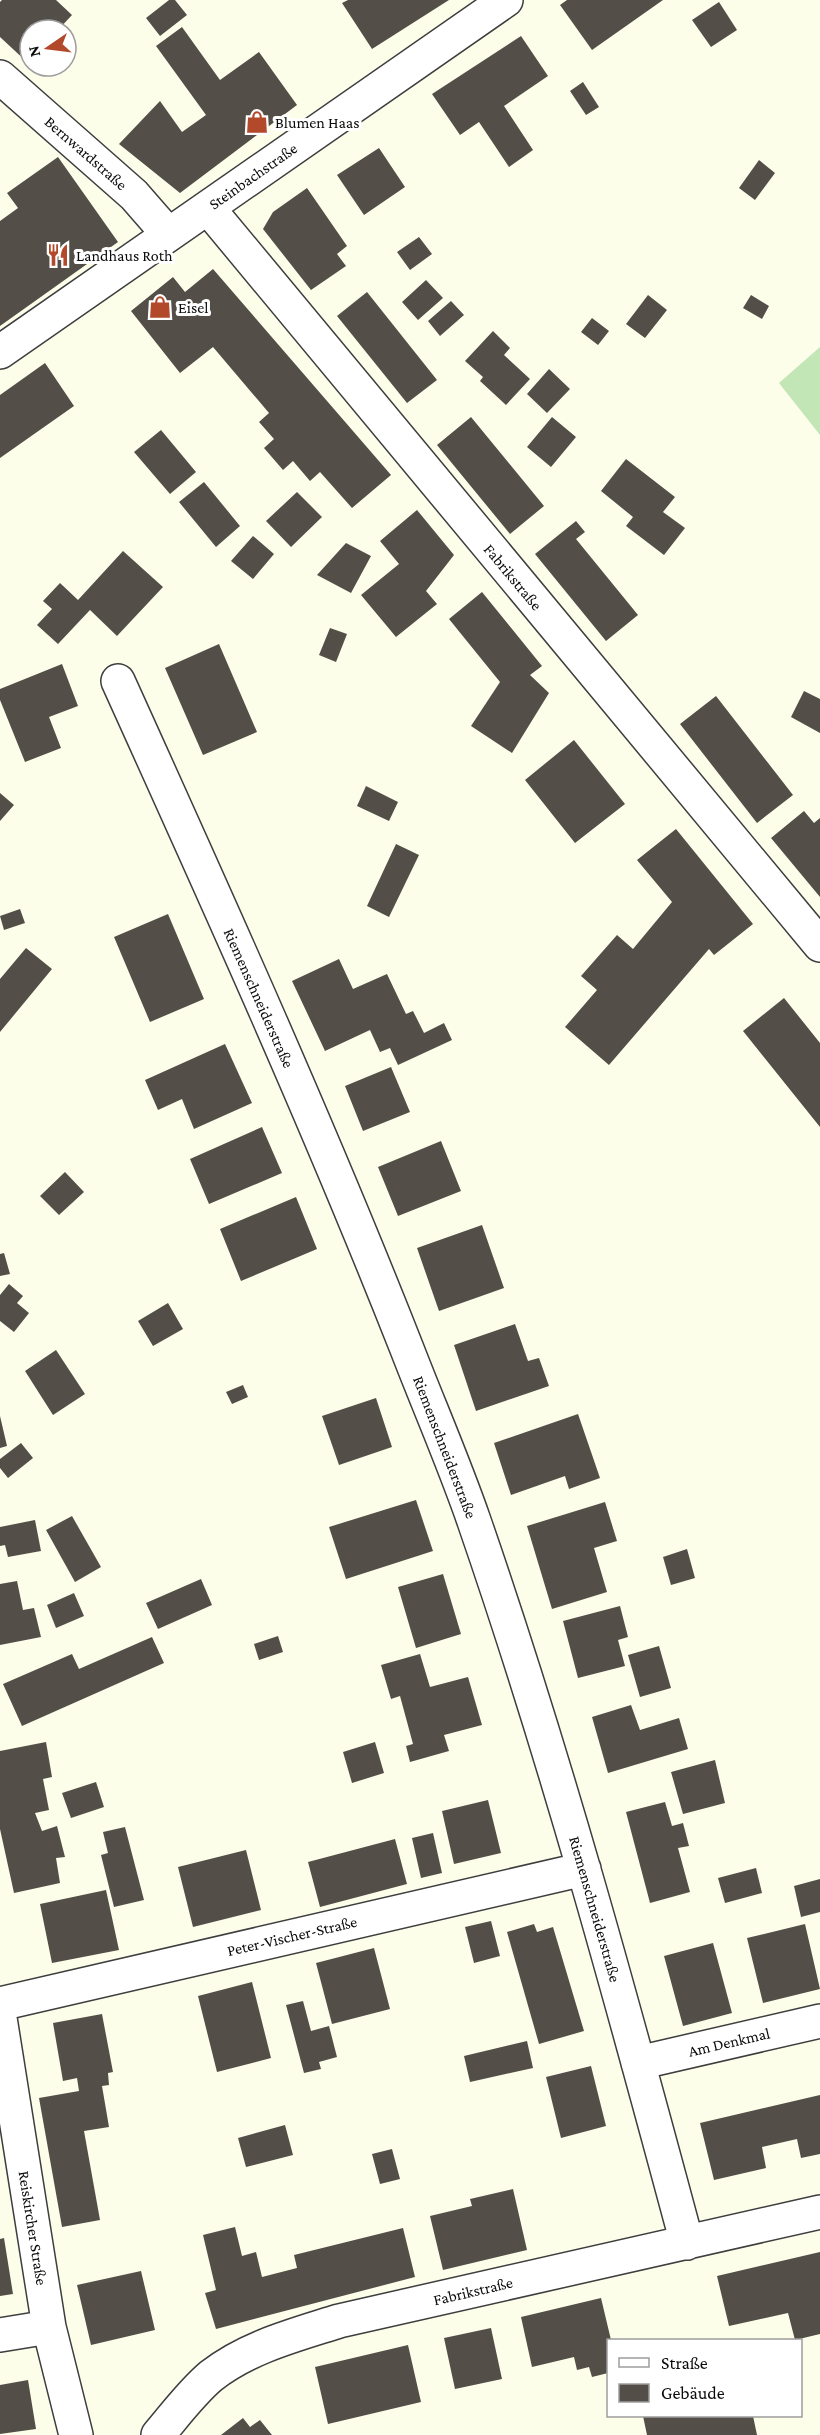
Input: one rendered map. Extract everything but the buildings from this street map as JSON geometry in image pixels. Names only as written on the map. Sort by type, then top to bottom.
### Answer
[{"type":"street","name":"Steinbachstraße","points":[[0,352],[506,0]]},
{"type":"street","name":"Bernwardstraße","points":[[0,77],[134,195],[168,234]]},
{"type":"street","name":"Fabrikstraße","points":[[208,208],[820,945]]},
{"type":"street","name":"Riemenschneiderstraße","points":[[118,681],[348,1201],[473,1516],[528,1681],[584,1869],[687,2243]]},
{"type":"street","name":"Peter-Vischer-Straße","points":[[0,2004],[584,1869]]},
{"type":"street","name":"Reiskircher Straße","points":[[0,2018],[49,2327],[76,2435]]},
{"type":"street","name":"Am Denkmal","points":[[638,2063],[820,2021]]},
{"type":"street","name":"Fabrikstraße","points":[[158,2435],[184,2403],[212,2376],[274,2341],[339,2321],[820,2212]]},
{"type":"street","points":[[0,2335],[49,2327]]},
{"type":"green space","points":[[820,347],[820,435],[779,383]]},
{"type":"place","name":"Blumen Haas","points":[[257,122]]},
{"type":"place","name":"Landhaus Roth","points":[[58,255]]},
{"type":"place","name":"Eisel","points":[[160,307]]}]
